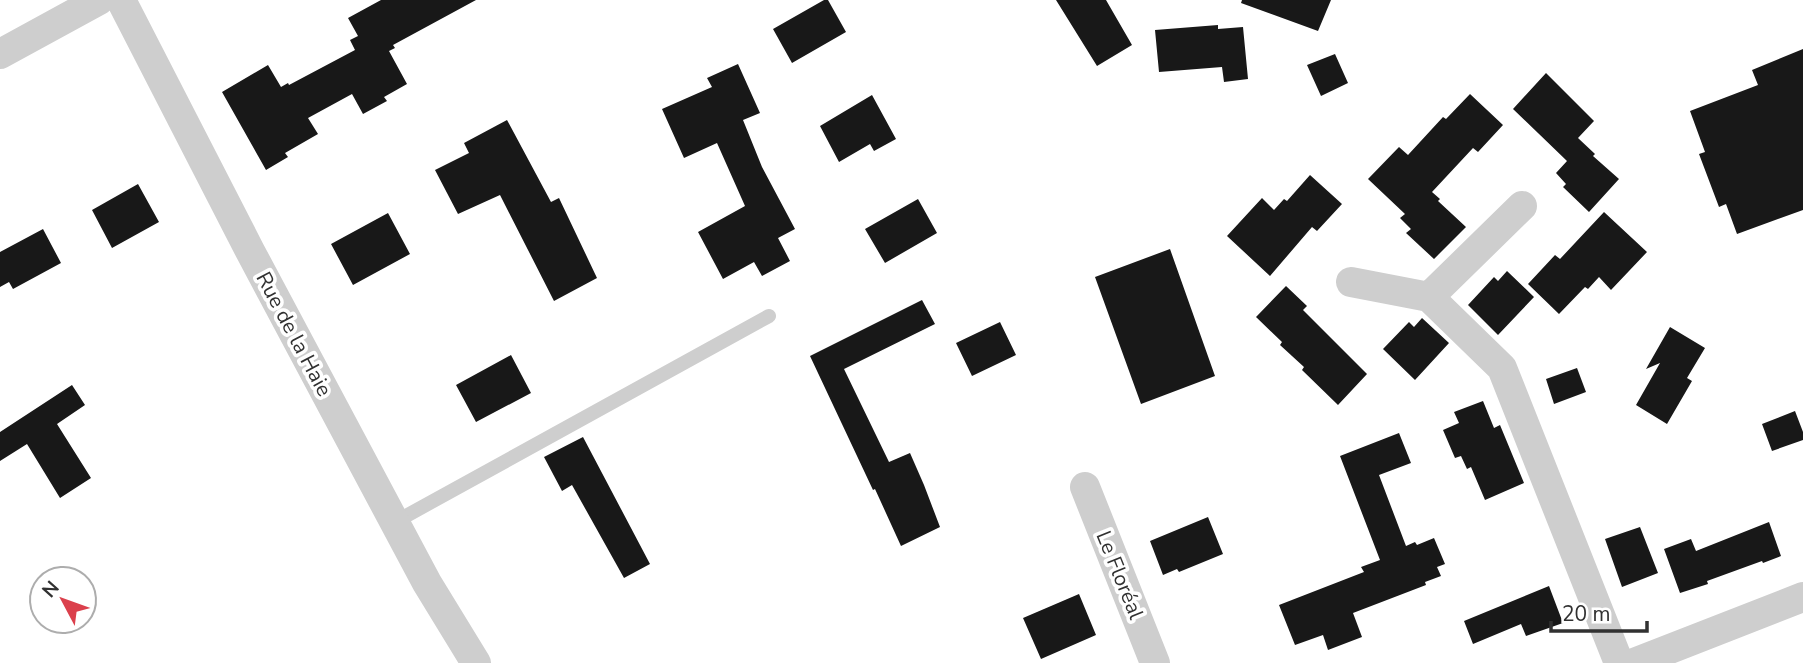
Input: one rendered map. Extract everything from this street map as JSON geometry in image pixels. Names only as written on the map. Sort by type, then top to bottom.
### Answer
[{"type":"street","points":[[0,54],[99,0]]},
{"type":"street","name":"Rue de la Haie","points":[[121,0],[250,251],[427,583],[476,663]]},
{"type":"street","points":[[1429,297],[1522,206]]},
{"type":"street","points":[[1351,282],[1429,297],[1502,368],[1619,663]]},
{"type":"street","name":"Le Floréal","points":[[1085,487],[1155,663]]},
{"type":"street","points":[[1634,663],[1803,597]]},
{"type":"lane","points":[[395,522],[769,316]]},
{"type":"building","points":[[381,0],[476,0],[393,45],[395,48],[389,51],[407,84],[384,97],[387,101],[363,114],[352,94],[308,118],[318,134],[285,153],[288,157],[266,170],[222,92],[268,65],[281,87],[288,83],[289,85],[355,50],[350,40],[358,36],[348,18]]},
{"type":"building","points":[[828,0],[846,32],[792,63],[773,29]]},
{"type":"building","points":[[1056,0],[1106,0],[1132,45],[1097,66]]},
{"type":"building","points":[[1242,0],[1331,0],[1318,31],[1241,3]]},
{"type":"building","points":[[1218,25],[1218,29],[1243,27],[1248,79],[1224,82],[1222,67],[1159,72],[1155,30]]},
{"type":"building","points":[[1803,49],[1803,210],[1737,234],[1726,204],[1719,207],[1699,154],[1705,152],[1690,111],[1758,85],[1752,70]]},
{"type":"building","points":[[1335,54],[1348,83],[1321,96],[1307,65]]},
{"type":"building","points":[[738,64],[760,113],[743,120],[762,167],[795,229],[778,238],[790,261],[762,276],[754,262],[723,279],[698,232],[745,206],[717,143],[684,158],[662,109],[712,87],[707,78]]},
{"type":"building","points":[[1546,73],[1594,121],[1578,138],[1595,154],[1593,156],[1619,179],[1589,212],[1563,187],[1566,184],[1556,173],[1567,161],[1513,109]]},
{"type":"building","points":[[1470,94],[1503,125],[1478,152],[1473,148],[1432,192],[1466,227],[1434,259],[1406,233],[1411,229],[1400,218],[1405,214],[1368,179],[1399,147],[1408,155],[1443,117],[1446,119]]},
{"type":"building","points":[[872,95],[896,139],[874,151],[870,144],[839,162],[820,126]]},
{"type":"building","points":[[507,120],[551,202],[559,198],[597,278],[554,301],[500,195],[458,214],[435,170],[469,153],[464,143]]},
{"type":"building","points":[[1310,175],[1342,204],[1317,231],[1312,227],[1270,276],[1227,236],[1262,198],[1274,210],[1284,199],[1287,201]]},
{"type":"building","points":[[138,184],[159,222],[112,248],[92,210]]},
{"type":"building","points":[[918,199],[937,233],[885,263],[865,229]]},
{"type":"building","points":[[1604,212],[1647,252],[1611,290],[1599,277],[1588,289],[1585,287],[1559,314],[1528,284],[1555,255],[1560,259]]},
{"type":"building","points":[[388,213],[410,254],[353,285],[331,244]]},
{"type":"building","points":[[43,229],[61,263],[13,289],[9,282],[0,287],[0,252]]},
{"type":"building","points":[[1170,249],[1215,376],[1141,404],[1095,277]]},
{"type":"building","points":[[1507,271],[1534,297],[1498,335],[1468,305],[1494,277],[1498,281]]},
{"type":"building","points":[[1286,286],[1307,306],[1303,310],[1367,374],[1338,405],[1302,370],[1304,367],[1256,317]]},
{"type":"building","points":[[922,300],[935,324],[844,369],[889,462],[910,453],[940,527],[901,546],[810,356]]},
{"type":"building","points":[[1422,318],[1449,343],[1415,380],[1383,349],[1409,322],[1414,327]]},
{"type":"building","points":[[1000,322],[1016,355],[972,376],[956,343]]},
{"type":"building","points":[[1670,327],[1705,348],[1687,378],[1692,381],[1667,424],[1636,405],[1660,363],[1646,369]]},
{"type":"building","points":[[511,355],[531,393],[476,422],[456,385]]},
{"type":"building","points":[[1577,368],[1586,392],[1554,404],[1546,379]]},
{"type":"building","points":[[72,385],[85,405],[57,424],[91,478],[60,498],[27,444],[0,461],[0,432]]},
{"type":"building","points":[[1483,401],[1494,428],[1500,425],[1524,483],[1485,500],[1471,467],[1467,469],[1461,456],[1455,458],[1443,430],[1459,423],[1454,412]]},
{"type":"building","points":[[1795,411],[1803,432],[1803,440],[1772,451],[1762,424]]},
{"type":"building","points":[[1399,433],[1411,463],[1379,475],[1406,546],[1434,538],[1445,564],[1437,567],[1441,576],[1425,582],[1426,585],[1353,613],[1362,637],[1328,650],[1323,635],[1295,645],[1279,605],[1364,572],[1361,567],[1380,560],[1340,456]]},
{"type":"building","points":[[583,437],[650,564],[624,578],[572,485],[562,491],[544,457]]},
{"type":"building","points":[[1208,517],[1223,554],[1179,572],[1177,569],[1163,575],[1150,541]]},
{"type":"building","points":[[1769,522],[1781,556],[1680,593],[1664,549],[1691,539],[1696,551]]},
{"type":"building","points":[[1640,527],[1658,573],[1622,587],[1605,539]]},
{"type":"building","points":[[1549,586],[1563,623],[1526,636],[1521,624],[1473,644],[1464,621]]},
{"type":"building","points":[[1079,594],[1096,635],[1041,659],[1023,618]]}]
